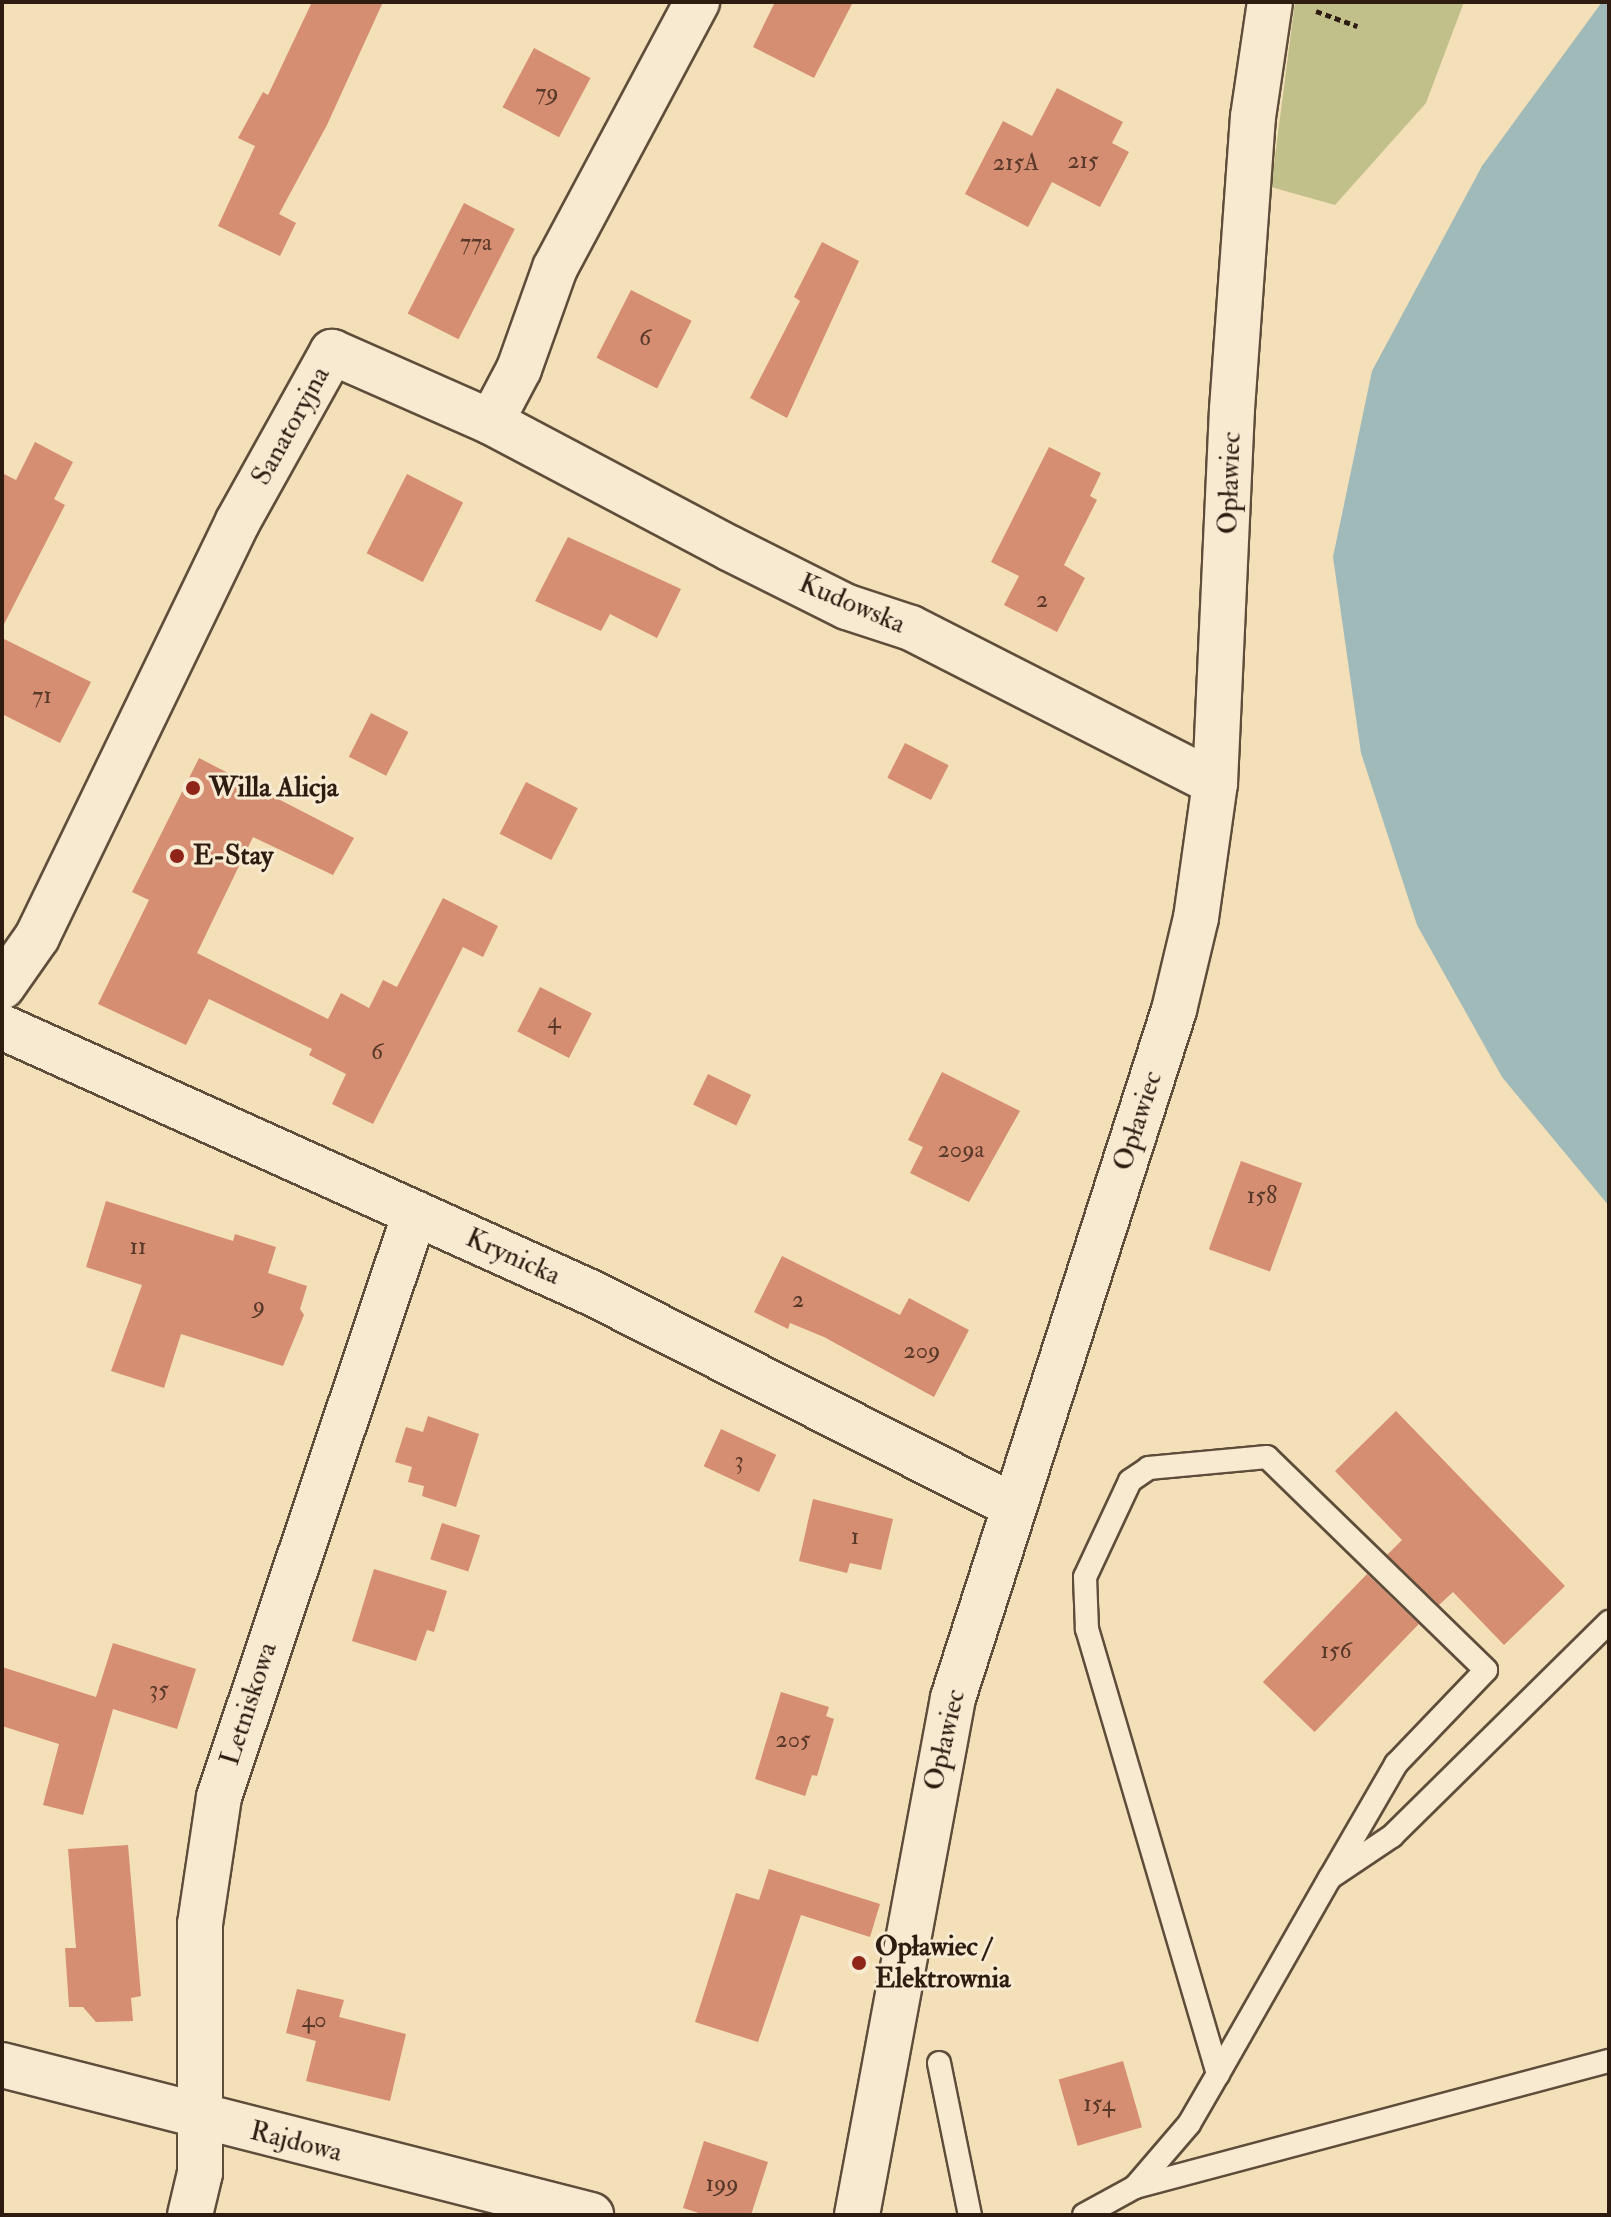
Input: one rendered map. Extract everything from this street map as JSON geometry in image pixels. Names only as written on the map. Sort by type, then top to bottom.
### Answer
[{"type":"street","points":[[491,422],[519,369],[555,268],[697,2]]},
{"type":"street","name":"Opławiec","points":[[857,2215],[940,1757],[1014,1506],[1174,1010],[1196,918],[1215,783],[1234,380],[1253,117],[1288,4]]},
{"type":"street","name":"Sanatoryjna","points":[[2,987],[37,937],[237,523],[332,352],[491,422]]},
{"type":"street","name":"Kudowska","points":[[491,422],[847,607],[911,628],[1215,783]]},
{"type":"street","name":"Krynicka","points":[[2,1027],[592,1293],[1014,1506]]},
{"type":"street","name":"Letniskowa","points":[[190,2215],[200,2173],[200,1924],[219,1797],[415,1213]]},
{"type":"street","name":"Rajdowa","points":[[2,2065],[199,2118],[591,2215]]},
{"type":"lane","points":[[1135,2187],[1189,2124],[1218,2074],[1330,1878],[1396,1764],[1486,1670],[1267,1457],[1149,1468],[1130,1481],[1085,1577],[1087,1629],[1218,2074]]},
{"type":"lane","points":[[1330,1878],[1392,1836],[1609,1622]]},
{"type":"lane","points":[[1084,2215],[1135,2187],[1609,2061]]},
{"type":"lane","points":[[939,2063],[970,2215]]},
{"type":"path","points":[[1288,4],[1357,26]]},
{"type":"shaded area","points":[[1295,2],[1464,2],[1426,103],[1335,205],[1271,187]]},
{"type":"water","points":[[1602,2],[1609,2],[1609,1206],[1502,1077],[1417,925],[1361,753],[1333,557],[1372,371],[1482,166]]},
{"type":"building","points":[[312,2],[383,2],[327,125],[279,214],[296,223],[280,256],[218,226],[255,146],[238,138],[263,92],[268,95]]},
{"type":"building","points":[[775,2],[853,2],[814,78],[753,47]]},
{"type":"building","points":[[534,48],[591,78],[559,137],[503,107]]},
{"type":"building","points":[[1057,88],[1123,122],[1112,143],[1129,152],[1100,207],[1052,182],[1028,227],[965,194],[1003,121],[1032,136]]},
{"type":"building","points":[[464,203],[515,229],[458,339],[408,313]]},
{"type":"building","points":[[822,242],[859,261],[787,418],[750,398],[800,301],[794,297]]},
{"type":"building","points":[[631,290],[692,321],[657,389],[596,358]]},
{"type":"building","points":[[35,442],[73,462],[54,499],[65,505],[2,628],[2,473],[16,480]]},
{"type":"building","points":[[1049,447],[1101,473],[1090,496],[1097,500],[1064,565],[1085,578],[1057,632],[1004,605],[1019,576],[991,562]]},
{"type":"building","points":[[407,474],[463,503],[423,582],[367,553]]},
{"type":"building","points":[[568,537],[681,589],[657,638],[610,614],[601,631],[535,601]]},
{"type":"building","points":[[2,638],[91,682],[60,743],[2,714]]},
{"type":"building","points":[[371,713],[408,732],[386,776],[349,757]]},
{"type":"building","points":[[905,743],[949,765],[931,800],[887,778]]},
{"type":"building","points":[[199,758],[354,838],[333,875],[253,837],[197,953],[328,1019],[341,993],[369,1008],[383,980],[397,987],[443,898],[498,926],[483,957],[463,947],[373,1124],[332,1104],[346,1074],[309,1055],[312,1049],[209,999],[186,1045],[98,1004],[149,900],[132,892]]},
{"type":"building","points":[[526,782],[578,808],[551,860],[500,834]]},
{"type":"building","points":[[540,987],[592,1013],[569,1058],[517,1032]]},
{"type":"building","points":[[942,1072],[1020,1111],[969,1202],[910,1173],[923,1147],[908,1140]]},
{"type":"building","points":[[708,1074],[751,1095],[736,1126],[693,1105]]},
{"type":"building","points":[[1241,1161],[1302,1183],[1270,1272],[1209,1249]]},
{"type":"building","points":[[106,1201],[233,1241],[235,1234],[276,1247],[268,1273],[307,1286],[300,1309],[304,1315],[283,1366],[181,1334],[164,1388],[111,1371],[142,1285],[86,1267]]},
{"type":"building","points":[[782,1256],[900,1315],[909,1298],[969,1330],[934,1397],[824,1337],[790,1323],[788,1329],[754,1312]]},
{"type":"building","points":[[1396,1411],[1565,1586],[1504,1645],[1453,1592],[1439,1605],[1387,1555],[1402,1540],[1335,1471]]},
{"type":"building","points":[[428,1416],[479,1434],[456,1507],[422,1496],[424,1486],[408,1482],[412,1467],[395,1462],[406,1427],[423,1432]]},
{"type":"building","points":[[721,1429],[776,1455],[759,1492],[704,1466]]},
{"type":"building","points":[[813,1499],[893,1519],[881,1570],[850,1563],[847,1573],[799,1561]]},
{"type":"building","points":[[442,1523],[480,1535],[468,1572],[430,1559]]},
{"type":"building","points":[[374,1569],[447,1591],[434,1632],[427,1630],[416,1661],[352,1641]]},
{"type":"building","points":[[1367,1574],[1419,1624],[1315,1732],[1263,1682]]},
{"type":"building","points":[[113,1643],[196,1669],[177,1729],[113,1709],[83,1815],[43,1805],[59,1744],[2,1726],[2,1667],[96,1697]]},
{"type":"building","points":[[781,1692],[829,1707],[826,1716],[834,1719],[817,1776],[812,1775],[805,1796],[755,1779]]},
{"type":"building","points":[[128,1845],[141,1996],[131,1998],[133,2021],[96,2022],[83,2007],[69,2007],[65,1948],[76,1948],[68,1849]]},
{"type":"building","points":[[769,1869],[880,1904],[870,1937],[801,1915],[758,2042],[695,2022],[736,1893],[759,1900]]},
{"type":"building","points":[[297,1989],[344,2000],[339,2017],[406,2034],[390,2101],[306,2081],[316,2041],[286,2033]]},
{"type":"building","points":[[1123,2061],[1142,2127],[1078,2146],[1059,2079]]},
{"type":"building","points":[[704,2141],[768,2162],[751,2215],[705,2215],[683,2208]]},
{"type":"place","name":"Willa Alicja","points":[[193,788]]},
{"type":"place","name":"E-Stay","points":[[177,856]]},
{"type":"place","name":"Opławiec / Elektrownia","points":[[859,1963]]}]
